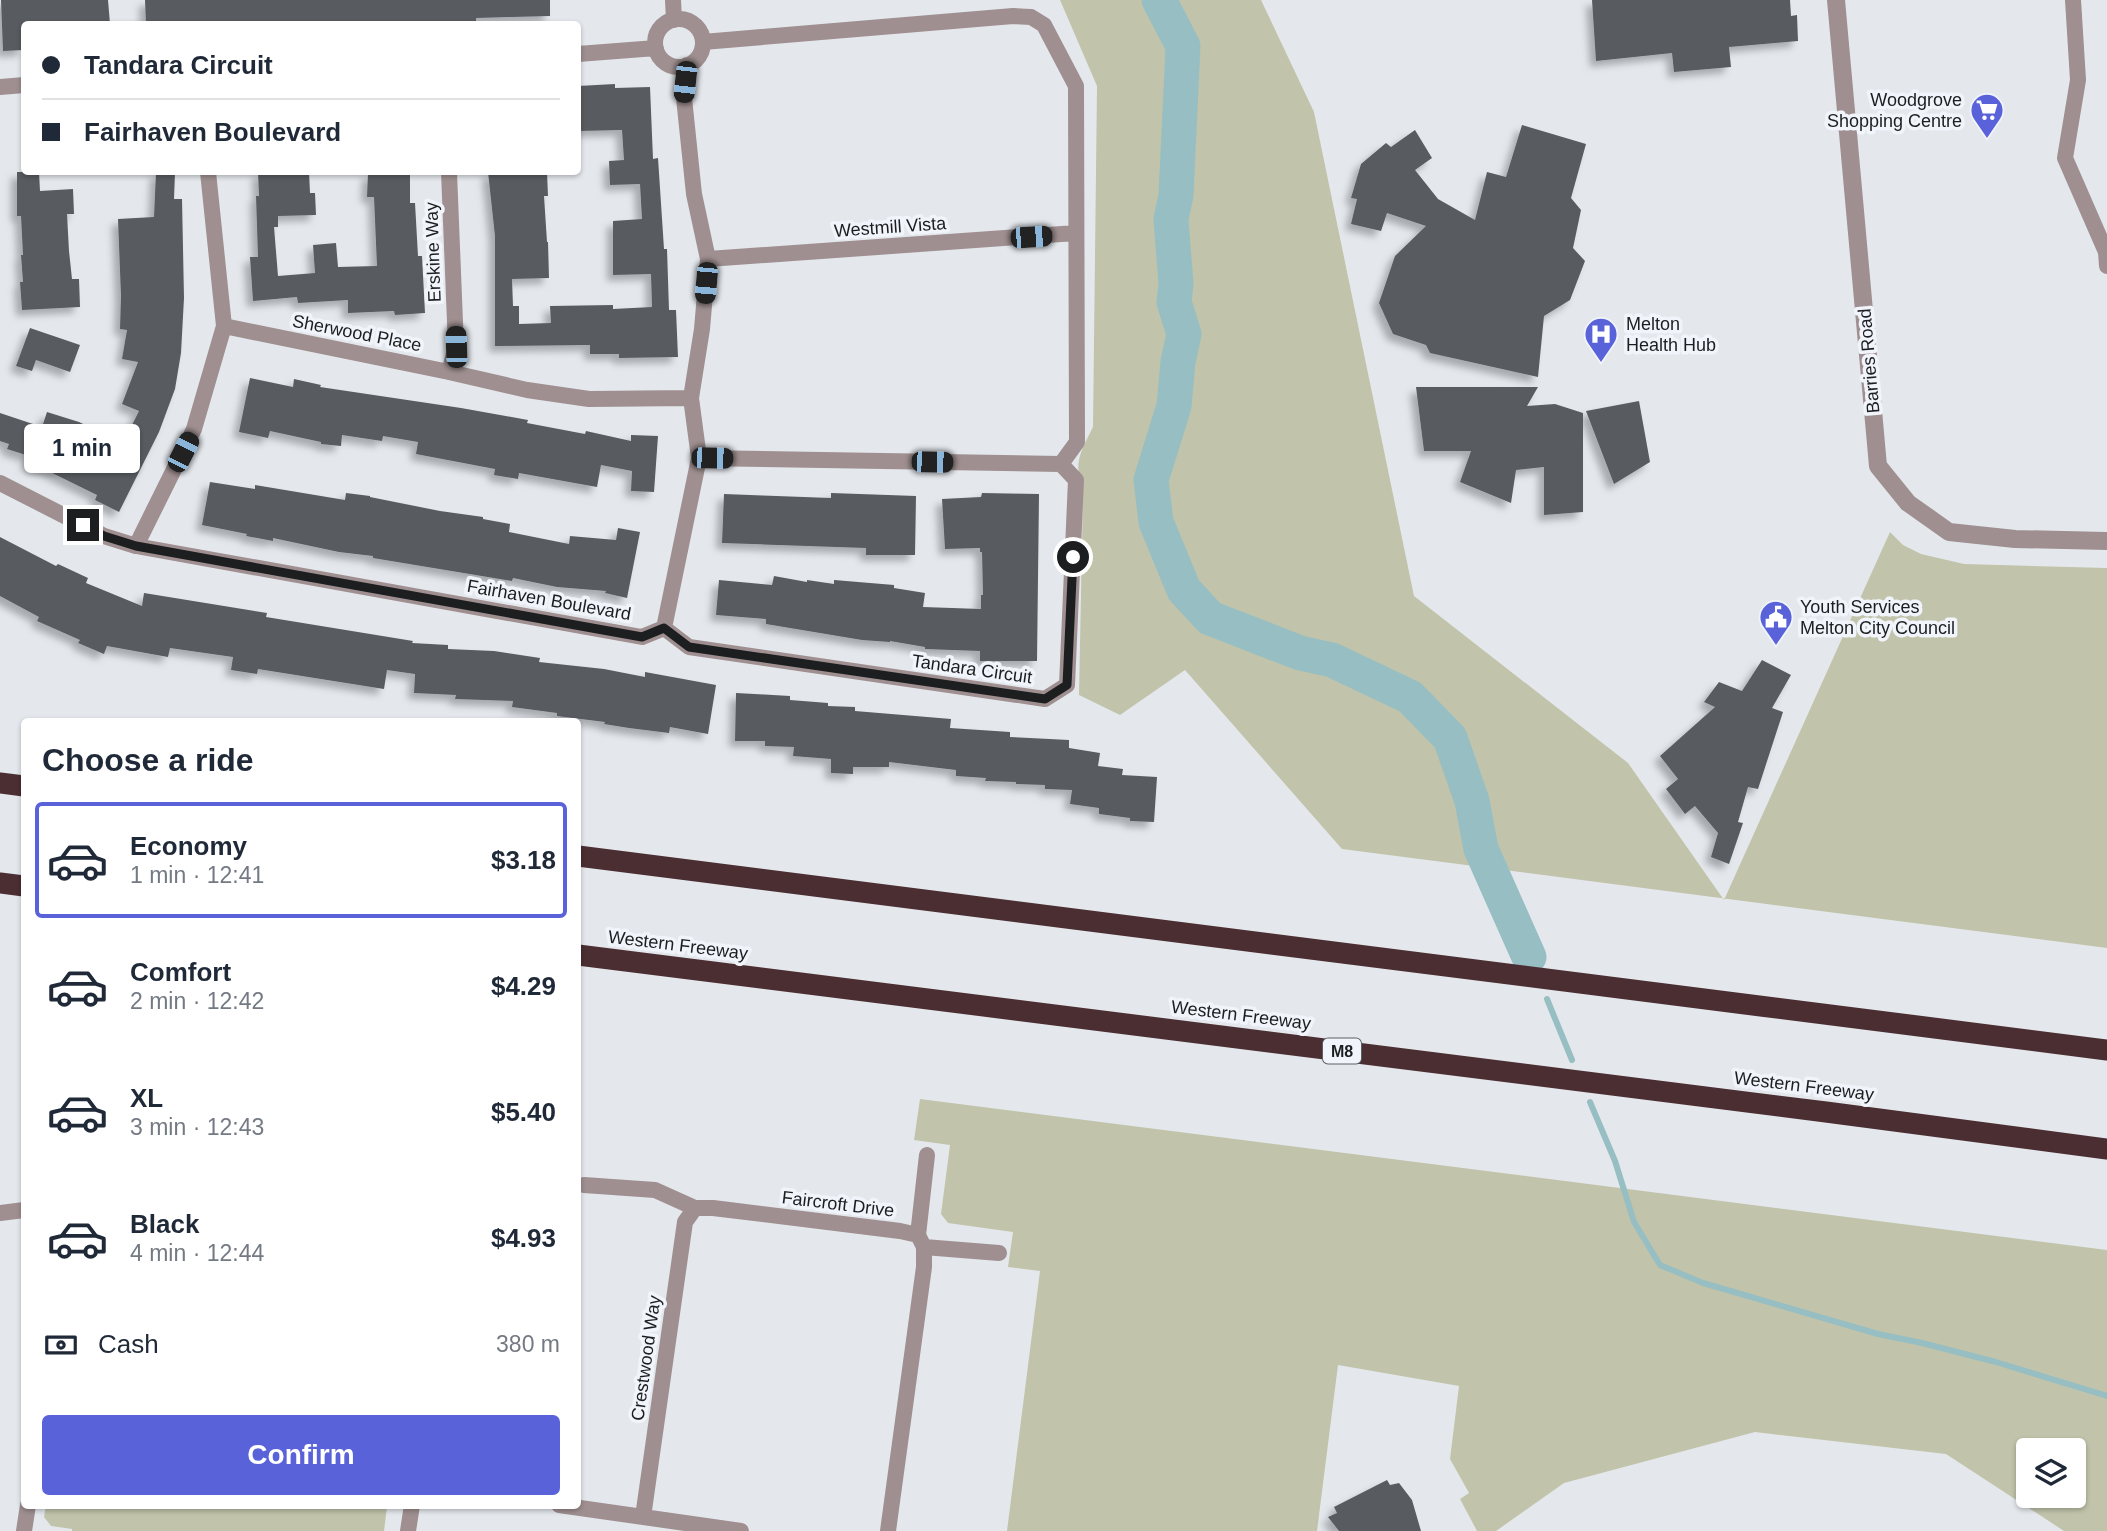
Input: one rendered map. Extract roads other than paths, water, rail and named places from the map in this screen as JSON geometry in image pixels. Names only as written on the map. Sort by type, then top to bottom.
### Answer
[{"type":"highway","points":[[0,783],[21,786]]},
{"type":"highway","points":[[581,856],[2107,1050]]},
{"type":"highway","points":[[0,883],[21,886]]},
{"type":"highway","name":"Western Freeway","points":[[581,955],[2107,1149]]},
{"type":"street","points":[[673,0],[674,20]]},
{"type":"street","name":"Barries Road","points":[[1836,0],[1878,466],[1908,503],[1949,532],[2015,539],[2107,541]]},
{"type":"street","points":[[2073,0],[2078,80],[2065,158],[2106,252],[2107,266]]},
{"type":"street","points":[[699,458],[1061,464],[1077,442],[1076,86],[1044,25],[1031,17],[1013,16],[703,42]]},
{"type":"street","points":[[682,19],[696,26],[703,42],[698,58],[687,65],[671,65],[663,61],[656,48],[658,32],[666,23],[674,20],[682,19]]},
{"type":"street","points":[[581,54],[656,48]]},
{"type":"street","points":[[664,628],[699,458],[691,398],[702,329],[708,259],[694,194],[685,111],[687,65]]},
{"type":"street","points":[[0,87],[21,85]]},
{"type":"street","points":[[136,546],[194,429],[224,326],[208,175]]},
{"type":"street","name":"Erskine Way","points":[[449,175],[456,347],[449,372]]},
{"type":"street","name":"Westmill Vista","points":[[708,259],[1076,233]]},
{"type":"street","name":"Sherwood Place","points":[[224,326],[527,390],[589,400],[691,398]]},
{"type":"street","name":"Tandara Circuit","points":[[664,628],[689,647],[1045,699],[1067,685],[1076,480],[1061,464]]},
{"type":"street","name":"Fairhaven Boulevard","points":[[0,483],[104,536],[136,546],[642,637],[664,628]]},
{"type":"street","points":[[888,1531],[924,1267],[921,1241],[928,1156]]},
{"type":"street","name":"Faircroft Drive","points":[[584,1185],[655,1191],[695,1208],[900,1231],[921,1241],[999,1253]]},
{"type":"street","name":"Crestwood Way","points":[[643,1517],[685,1222],[695,1208]]},
{"type":"street","points":[[0,1213],[21,1210]]},
{"type":"street","points":[[581,1508],[741,1531]]},
{"type":"street","points":[[24,1531],[27,1509]]},
{"type":"street","points":[[408,1531],[411,1509]]},
{"type":"waterway","points":[[1159,0],[1183,46],[1176,195],[1171,219],[1176,284],[1174,302],[1184,334],[1174,406],[1151,480],[1156,522],[1184,590],[1210,618],[1300,653],[1332,660],[1410,697],[1450,738],[1472,801],[1481,849],[1529,957]]},
{"type":"waterway","points":[[1547,999],[1572,1060]]},
{"type":"waterway","points":[[1590,1102],[1615,1161],[1634,1222],[1660,1265],[1703,1283],[1878,1334],[1996,1362],[2107,1396]]},
{"type":"place","name":"Woodgrove Shopping Centre","points":[[1987,140]]},
{"type":"place","name":"Melton Health Hub","points":[[1601,364]]},
{"type":"place","name":"Youth Services Melton City Council","points":[[1776,647]]}]
